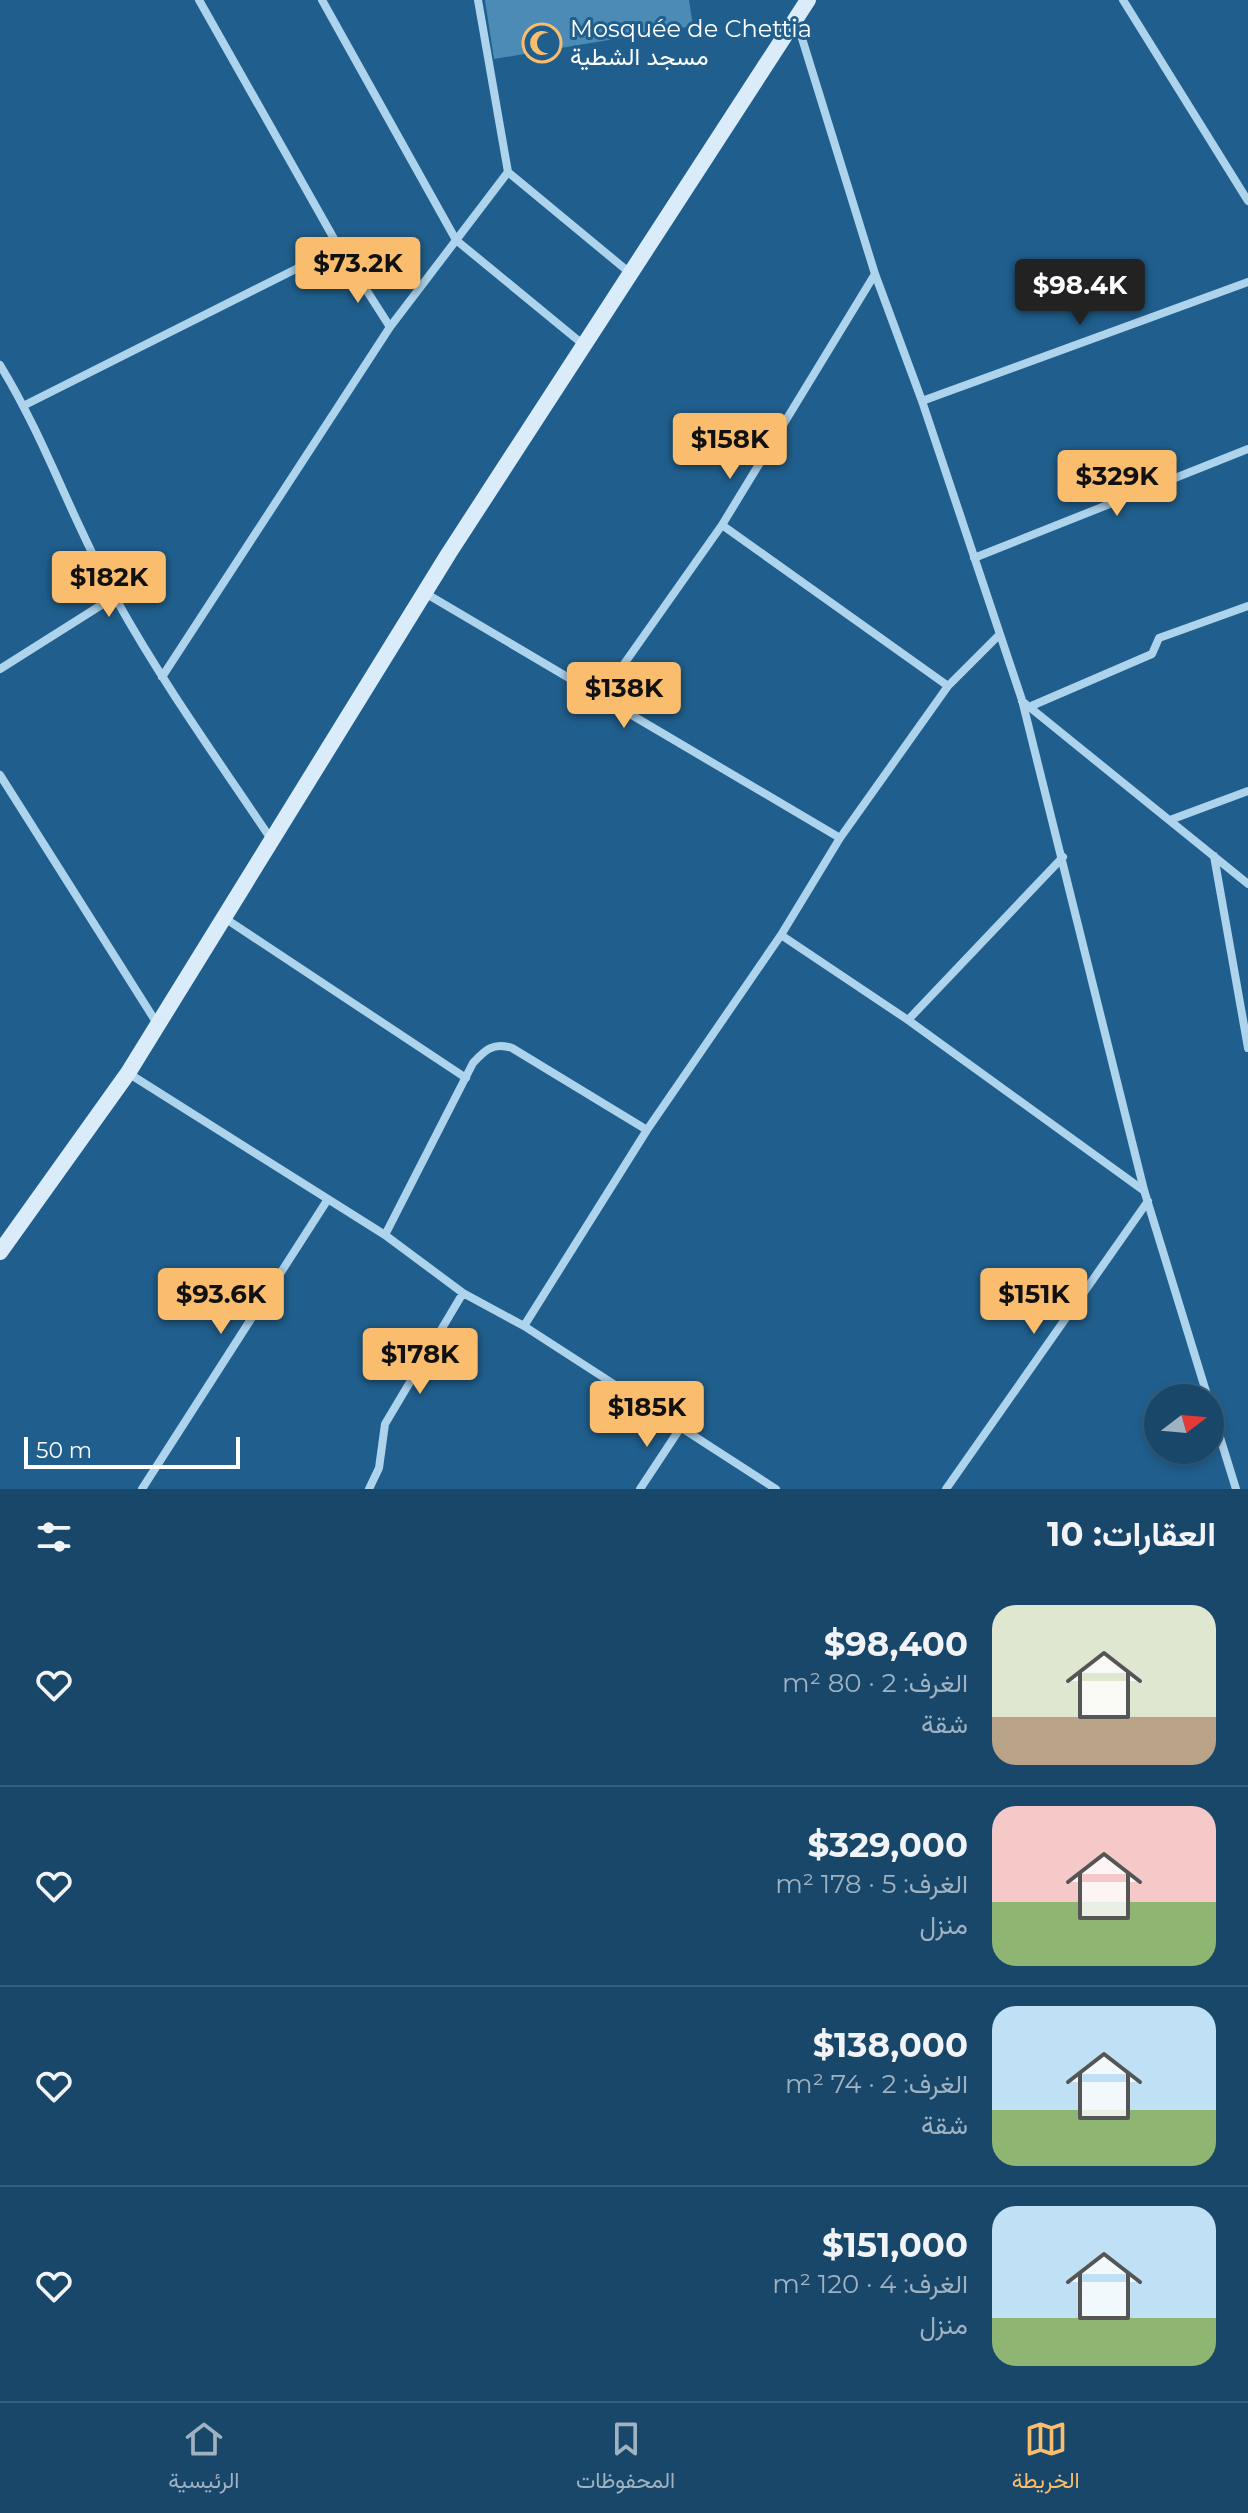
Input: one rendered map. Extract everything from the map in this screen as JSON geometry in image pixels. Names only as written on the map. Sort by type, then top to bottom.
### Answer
[{"type":"street","points":[[199,0],[337,244],[390,327]]},
{"type":"street","points":[[322,0],[456,240],[585,346]]},
{"type":"street","points":[[478,0],[508,172],[632,275]]},
{"type":"street","points":[[0,1252],[128,1073],[425,593],[808,0]]},
{"type":"street","points":[[1123,0],[1248,201]]},
{"type":"street","points":[[796,18],[875,274],[922,401],[999,635],[1025,704],[1144,1190],[1204,1384]]},
{"type":"street","points":[[162,677],[390,327],[508,172]]},
{"type":"street","points":[[25,405],[296,269],[337,244]]},
{"type":"street","points":[[600,698],[722,525],[875,274]]},
{"type":"street","points":[[922,401],[1248,282]]},
{"type":"street","points":[[0,365],[25,405],[114,597],[162,677],[272,840]]},
{"type":"street","points":[[974,558],[1248,449]]},
{"type":"street","points":[[722,525],[948,686]]},
{"type":"street","points":[[425,593],[840,838]]},
{"type":"street","points":[[0,669],[114,597]]},
{"type":"street","points":[[1025,704],[1152,654],[1159,638],[1248,606]]},
{"type":"street","points":[[524,1326],[647,1130],[781,935],[840,838],[948,686],[999,635]]},
{"type":"street","points":[[1025,704],[1248,884]]},
{"type":"street","points":[[0,775],[158,1026]]},
{"type":"street","points":[[1170,820],[1248,791]]},
{"type":"street","points":[[1213,855],[1248,1048]]},
{"type":"street","points":[[908,1020],[1063,857]]},
{"type":"street","points":[[223,917],[466,1078]]},
{"type":"street","points":[[781,935],[908,1020],[1144,1190]]},
{"type":"street","points":[[385,1235],[473,1063],[490,1047],[501,1045],[512,1048],[647,1130]]},
{"type":"street","points":[[128,1073],[385,1235],[463,1293],[524,1326],[776,1489]]},
{"type":"street","points":[[142,1489],[328,1199]]},
{"type":"street","points":[[946,1489],[1148,1201]]},
{"type":"street","points":[[369,1489],[377,1475],[385,1424],[463,1293]]},
{"type":"street","points":[[640,1489],[681,1427]]},
{"type":"street","points":[[1224,1450],[1236,1489]]},
{"type":"building","name":"Mosquée de Chettia مسجد الشطية","points":[[485,0],[689,0],[693,26],[494,59]]},
{"type":"place","name":"Mosquée de Chettia مسجد الشطية","points":[[542,43]]}]
